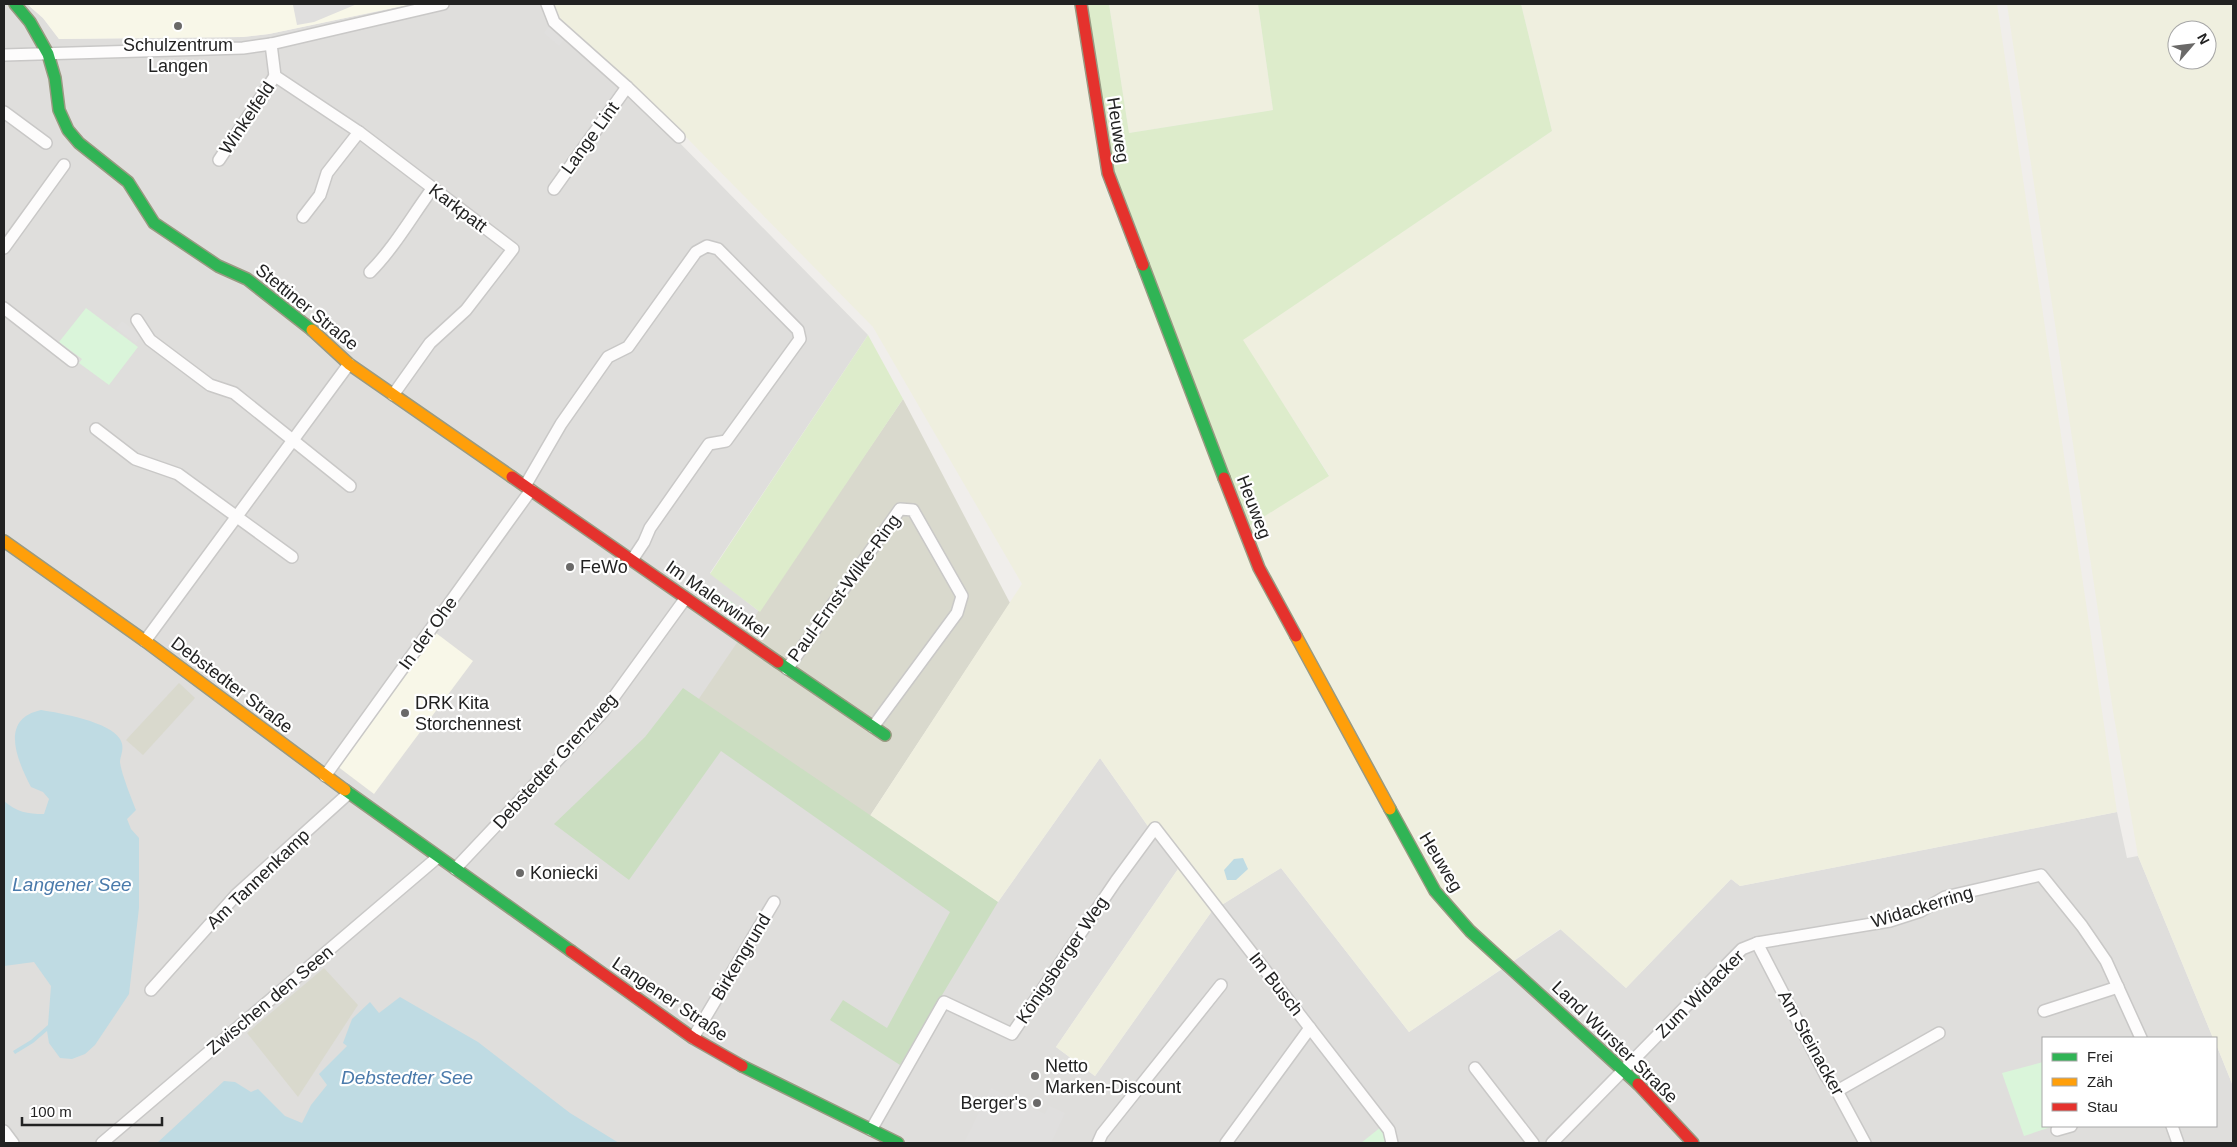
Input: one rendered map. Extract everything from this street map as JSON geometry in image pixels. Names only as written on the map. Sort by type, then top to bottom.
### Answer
[{"type":"street","name":"Stettiner Straße","points":[[14,4],[30,22],[48,54],[55,78],[59,110],[68,130],[79,143],[128,182],[154,223],[218,266],[247,279],[329,344],[350,364],[528,488]]},
{"type":"street","points":[[4,56],[243,48],[271,44],[444,4]]},
{"type":"street","points":[[547,4],[554,22],[627,87],[679,137]]},
{"type":"street","name":"Heuweg","points":[[1081,4],[1104,162],[1266,584],[1435,891],[1470,930],[1512,967]]},
{"type":"street","points":[[271,44],[275,76]]},
{"type":"street","name":"Karkpatt","points":[[275,76],[359,132],[513,249],[466,310],[430,343],[393,395]]},
{"type":"street","name":"Winkelfeld","points":[[219,160],[275,76]]},
{"type":"street","name":"Lange Lint","points":[[554,189],[627,87]]},
{"type":"street","points":[[4,112],[46,143]]},
{"type":"street","points":[[303,217],[320,195],[327,173],[359,132]]},
{"type":"street","points":[[4,248],[64,165]]},
{"type":"street","points":[[370,272],[386,255],[432,189]]},
{"type":"street","name":"In der Ohe","points":[[325,776],[528,488],[560,424],[608,357],[628,347],[696,252],[707,246],[718,250],[798,330],[800,339],[726,441],[709,444],[650,528],[644,542],[632,560]]},
{"type":"street","points":[[4,308],[72,361]]},
{"type":"street","points":[[137,320],[150,340],[210,385],[234,392],[350,486]]},
{"type":"street","points":[[144,642],[350,364]]},
{"type":"street","points":[[96,429],[135,459],[178,474],[237,515],[292,557]]},
{"type":"street","name":"Im Malerwinkel","points":[[528,488],[661,582],[671,587],[685,599],[884,735]]},
{"type":"street","name":"Paul-Ernst-Wilke-Ring","points":[[787,669],[900,509],[913,510],[962,596],[957,613],[873,727]]},
{"type":"street","name":"Debstedter Straße","points":[[4,541],[438,857]]},
{"type":"street","name":"Debstedter Grenzweg","points":[[455,869],[603,712],[685,599]]},
{"type":"street","name":"Am Tannenkamp","points":[[151,990],[237,894],[349,793]]},
{"type":"street","name":"Königsberger Weg","points":[[871,1130],[944,1002],[1012,1034],[1116,880],[1155,828]]},
{"type":"street","name":"Im Busch","points":[[1155,828],[1389,1130],[1392,1143]]},
{"type":"street","name":"Langener Straße","points":[[438,857],[693,1038],[768,1079],[898,1143]]},
{"type":"street","name":"Zwischen den Seen","points":[[102,1143],[438,857]]},
{"type":"street","name":"Widackerring","points":[[1757,943],[1890,921],[1921,911],[1945,897],[2041,875],[2082,926],[2106,962],[2141,1037]]},
{"type":"street","name":"Birkengrund","points":[[693,1038],[774,902]]},
{"type":"street","name":"Zum Widacker","points":[[1552,1143],[1625,1071],[1742,949],[1757,943]]},
{"type":"street","name":"Am Steinacker","points":[[1757,943],[1826,1076],[1837,1091],[1865,1143]]},
{"type":"street","name":"Land Wurster Straße","points":[[1512,967],[1625,1071],[1693,1143]]},
{"type":"street","points":[[1098,1143],[1102,1134],[1221,985]]},
{"type":"street","points":[[2044,1011],[2118,987]]},
{"type":"street","points":[[1226,1143],[1310,1028]]},
{"type":"street","points":[[1837,1091],[1938,1033]]},
{"type":"street","points":[[1474,1068],[1533,1143]]},
{"type":"street","points":[[2057,1130],[2068,1127]]},
{"type":"street","points":[[2172,1127],[2178,1143]]},
{"type":"street","points":[[4,1131],[14,1143]]},
{"type":"shaded area","points":[[4,4],[27,4],[43,18],[59,39],[243,37],[269,34],[412,4],[541,4],[549,23],[672,135],[868,335],[710,573],[760,612],[699,700],[998,902],[1100,758],[1178,869],[1056,1047],[1095,1076],[1212,911],[1281,868],[1409,1032],[1561,929],[1626,988],[1731,879],[1740,886],[2117,812],[2127,858],[2138,856],[2213,1037],[2042,1037],[2042,1127],[2217,1127],[2217,1046],[2233,1086],[2233,1143],[6,1143],[4,1140]]},
{"type":"shaded area","name":"Schulzentrum Langen","points":[[27,4],[412,4],[269,34],[243,37],[59,39],[43,18]]},
{"type":"shaded area","points":[[357,4],[314,22],[297,25],[293,5]]},
{"type":"shaded area","points":[[549,26],[564,39],[559,46],[544,33]]},
{"type":"shaded area","points":[[122,321],[141,336],[136,343],[116,328]]},
{"type":"shaded area","points":[[903,399],[1010,603],[870,816],[698,700]]},
{"type":"shaded area","name":"DRK Kita Storchennest","points":[[436,633],[473,661],[374,794],[337,766]]},
{"type":"shaded area","points":[[179,683],[195,698],[143,755],[126,740]]},
{"type":"shaded area","points":[[324,968],[358,1005],[298,1097],[247,1033]]},
{"type":"shaded area","points":[[991,1088],[1045,1114],[1049,1106],[1065,1113],[1051,1143],[964,1143]]},
{"type":"green space","points":[[551,4],[1074,4],[1101,177],[1249,557],[1259,551],[1249,526],[1329,475],[1242,340],[1552,131],[1521,4],[1997,4],[2117,812],[1740,886],[1731,879],[1626,988],[1560,929],[1409,1032],[1281,868],[1212,911],[1095,1076],[1056,1047],[1178,869],[1100,758],[998,902],[870,816],[1022,584],[873,327],[680,131],[556,19]]},
{"type":"green space","points":[[1087,4],[1109,4],[1129,133],[1273,110],[1258,4],[1521,4],[1552,131],[1243,340],[1329,476],[1249,526],[1114,182]]},
{"type":"green space","points":[[1109,4],[1258,4],[1273,110],[1129,133]]},
{"type":"green space","points":[[2007,4],[2233,4],[2233,1086],[2217,1046],[2217,1037],[2213,1037],[2138,856],[2113,711]]},
{"type":"green space","points":[[86,308],[138,347],[109,385],[79,363],[82,359],[59,342]]},
{"type":"green space","points":[[868,335],[903,399],[760,612],[710,574]]},
{"type":"green space","points":[[711,588],[736,605],[729,616],[705,598]]},
{"type":"green space","points":[[683,688],[998,902],[900,1065],[830,1020],[843,1000],[887,1028],[950,912],[721,751],[629,880],[554,824],[645,737]]},
{"type":"green space","points":[[2042,1062],[2042,1127],[2051,1127],[2024,1136],[2002,1073]]},
{"type":"green space","points":[[1381,1127],[1387,1136],[1388,1143],[1361,1143]]},
{"type":"water","name":"Langener See","points":[[41,710],[96,723],[115,733],[120,739],[122,748],[120,761],[126,785],[136,810],[127,819],[131,829],[139,838],[139,908],[129,994],[95,1045],[85,1054],[72,1059],[60,1058],[49,1043],[47,1031],[33,1043],[15,1054],[13,1051],[31,1040],[48,1025],[51,986],[34,962],[4,966],[4,801],[22,812],[44,814],[49,799],[43,792],[31,787],[20,764],[15,741],[16,731],[20,722],[28,715]]},
{"type":"water","points":[[1243,858],[1248,869],[1236,880],[1227,880],[1224,870],[1234,859]]},
{"type":"water","name":"Debstedter See","points":[[400,997],[478,1042],[570,1113],[619,1143],[157,1143],[224,1081],[235,1082],[251,1092],[258,1089],[285,1116],[302,1123],[311,1105],[327,1085],[319,1074],[347,1046],[343,1043],[352,1019],[370,1002],[379,1013]]},
{"type":"traffic: fast","points":[[15,4],[30,22],[48,54],[55,78],[59,110],[68,130],[79,143],[128,182],[154,223],[218,266],[247,279],[312,330]]},
{"type":"traffic: fast","points":[[1143,265],[1224,478]]},
{"type":"traffic: fast","points":[[778,662],[885,735]]},
{"type":"traffic: fast","points":[[345,790],[571,951]]},
{"type":"traffic: fast","points":[[1390,809],[1435,891],[1470,931],[1638,1084]]},
{"type":"traffic: fast","points":[[742,1066],[898,1143]]},
{"type":"traffic: slow","points":[[312,330],[349,364],[512,477]]},
{"type":"traffic: slow","points":[[4,541],[145,641],[345,790]]},
{"type":"traffic: slow","points":[[1296,636],[1390,809]]},
{"type":"traffic: jam","points":[[1081,4],[1108,173],[1143,265]]},
{"type":"traffic: jam","points":[[512,477],[778,662]]},
{"type":"traffic: jam","points":[[1224,478],[1259,568],[1296,636]]},
{"type":"traffic: jam","points":[[571,951],[693,1038],[742,1066]]},
{"type":"traffic: jam","points":[[1638,1084],[1693,1143]]},
{"type":"place","name":"Schulzentrum Langen","points":[[178,26]]},
{"type":"place","name":"FeWo","points":[[570,567]]},
{"type":"place","name":"DRK Kita Storchennest","points":[[405,713]]},
{"type":"place","name":"Koniecki","points":[[520,873]]},
{"type":"place","name":"Netto Marken-Discount","points":[[1035,1076]]},
{"type":"place","name":"Berger's","points":[[1037,1103]]}]
